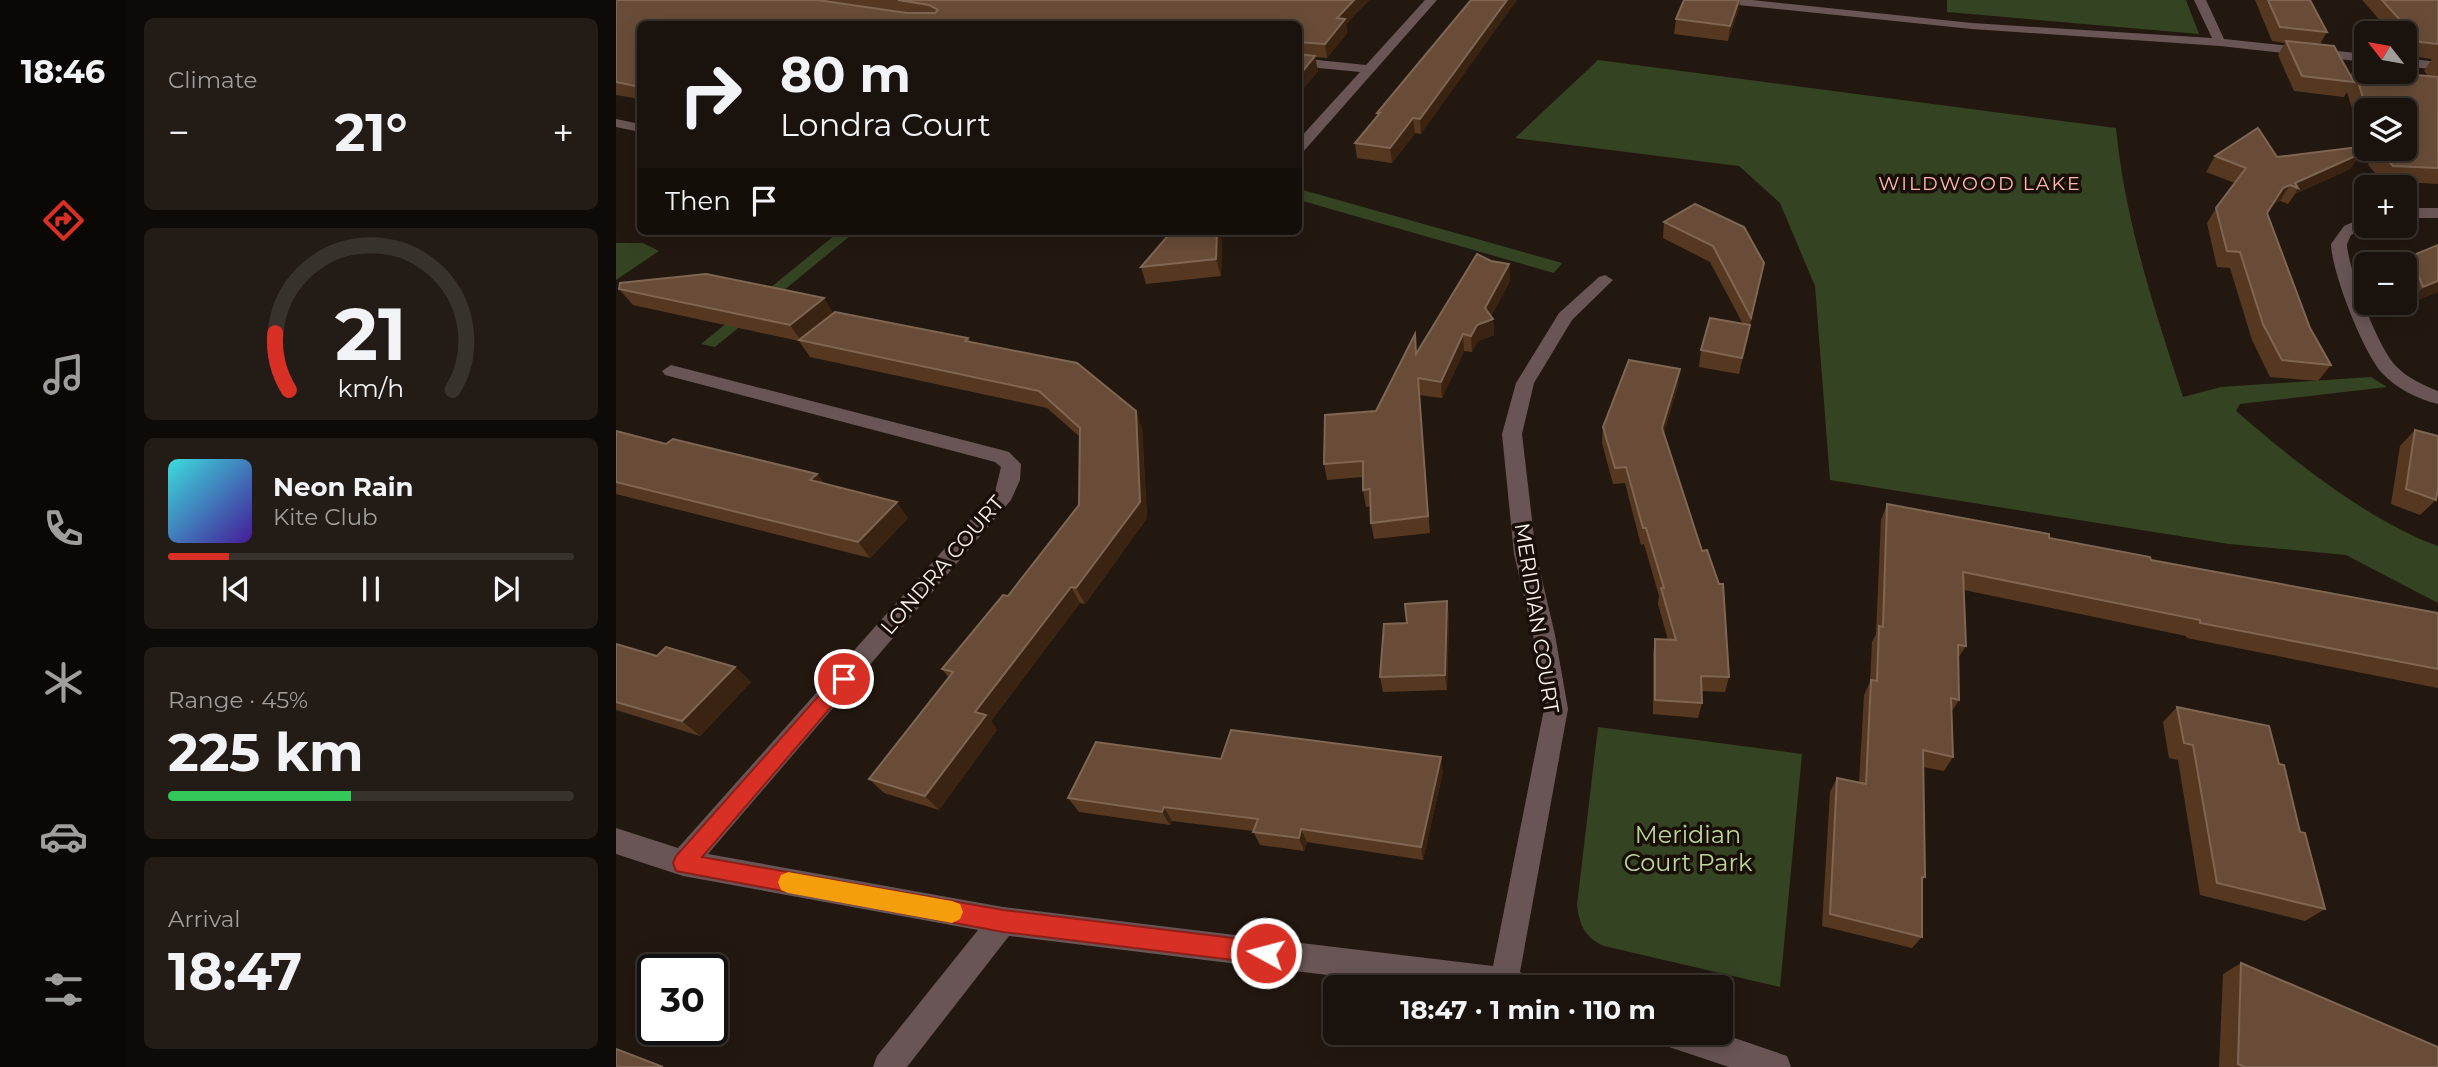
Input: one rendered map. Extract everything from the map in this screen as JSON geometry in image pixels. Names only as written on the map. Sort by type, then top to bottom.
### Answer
[{"type":"street","points":[[1302,144],[1431,0]]},
{"type":"street","points":[[1718,0],[1972,26],[2220,42],[2354,57]]},
{"type":"street","points":[[2200,0],[2220,42]]},
{"type":"street","points":[[1302,62],[1369,69]]},
{"type":"street","points":[[2417,64],[2438,66]]},
{"type":"street","points":[[616,123],[637,127]]},
{"type":"street","points":[[2417,213],[2438,213]]},
{"type":"street","points":[[2354,228],[2343,234],[2338,247],[2346,277],[2385,364],[2398,378],[2438,398]]},
{"type":"street","name":"MERIDIAN COURT","points":[[1513,975],[1556,709],[1544,635],[1525,554],[1512,434],[1525,383],[1531,372],[1565,317],[1605,280]]},
{"type":"street","name":"LONDRA COURT","points":[[671,371],[1002,457],[1011,464],[1010,480],[1004,495],[683,863]]},
{"type":"street","points":[[616,841],[683,863],[1003,921],[1439,975]]},
{"type":"street","points":[[888,1067],[1003,921]]},
{"type":"street","points":[[1708,1045],[1776,1067]]},
{"type":"green space","points":[[1947,0],[2186,0],[2199,34],[1947,12]]},
{"type":"green space","points":[[1598,60],[2116,128],[2134,231],[2151,297],[2183,397],[2221,387],[2371,377],[2387,387],[2240,404],[2236,411],[2281,449],[2358,505],[2438,546],[2438,603],[2346,555],[2229,544],[1830,480],[1815,286],[1780,203],[1739,166],[1515,138]]},
{"type":"green space","points":[[1302,190],[1562,263],[1554,273],[1302,201]]},
{"type":"green space","points":[[835,235],[851,235],[715,347],[701,344]]},
{"type":"green space","points":[[616,243],[643,243],[659,251],[616,280]]},
{"type":"green space","name":"Meridian Court Park","points":[[1598,727],[1802,754],[1780,987],[1604,946],[1584,930],[1577,905]]},
{"type":"building","points":[[616,0],[817,0],[907,13],[935,13],[938,10],[929,5],[898,0],[1354,0],[1337,18],[1345,19],[1325,44],[1302,42],[1302,21],[637,21],[637,86],[616,82]]},
{"type":"building","points":[[1471,0],[1507,0],[1420,119],[1413,118],[1390,148],[1355,143],[1380,113],[1377,113]]},
{"type":"building","points":[[1684,0],[1739,0],[1730,26],[1676,19]]},
{"type":"building","points":[[2268,0],[2310,0],[2327,32],[2280,27]]},
{"type":"building","points":[[2382,0],[2438,0],[2438,44],[2420,42],[2417,39],[2417,21],[2401,21]]},
{"type":"building","points":[[2286,41],[2334,46],[2354,82],[2302,76]]},
{"type":"building","points":[[1302,54],[1315,56],[1302,72]]},
{"type":"building","points":[[2417,75],[2438,77],[2438,168],[2393,166],[2388,161],[2417,161],[2417,98],[2363,98],[2359,84],[2417,84]]},
{"type":"building","points":[[2258,128],[2277,157],[2354,147],[2354,157],[2295,183],[2298,188],[2290,185],[2283,188],[2267,213],[2310,328],[2331,365],[2282,360],[2263,324],[2240,252],[2227,251],[2216,208],[2246,168],[2215,156]]},
{"type":"building","points":[[1695,204],[1744,227],[1764,263],[1751,318],[1713,246],[1664,222]]},
{"type":"building","points":[[1169,235],[1217,235],[1216,259],[1141,267]]},
{"type":"building","points":[[2438,245],[2438,281],[2423,287],[2417,272],[2417,254]]},
{"type":"building","points":[[1477,254],[1491,261],[1509,264],[1485,308],[1493,319],[1477,325],[1471,336],[1463,334],[1441,382],[1418,378],[1428,516],[1371,523],[1370,489],[1363,490],[1363,461],[1324,464],[1325,415],[1376,411],[1415,334],[1416,354]]},
{"type":"building","points":[[706,274],[824,298],[790,325],[619,289],[620,283]]},
{"type":"building","points":[[835,312],[1077,363],[1136,411],[1140,502],[1076,588],[1071,587],[975,712],[986,715],[925,796],[869,779],[953,672],[942,669],[1003,595],[1008,596],[1079,505],[1080,428],[1039,391],[799,340]]},
{"type":"building","points":[[1710,318],[1750,325],[1742,358],[1701,350]]},
{"type":"building","points":[[1629,360],[1680,369],[1662,428],[1702,551],[1707,550],[1719,584],[1723,584],[1729,677],[1701,676],[1702,703],[1655,700],[1655,639],[1676,640],[1661,588],[1664,588],[1626,467],[1615,468],[1603,427]]},
{"type":"building","points":[[2415,430],[2438,436],[2436,500],[2406,489]]},
{"type":"building","points":[[616,431],[666,444],[673,439],[817,474],[810,480],[897,502],[858,542],[616,482]]},
{"type":"building","points":[[1887,504],[2049,534],[2049,538],[2150,557],[2151,560],[2438,613],[2438,669],[2200,623],[2200,620],[1963,572],[1966,646],[1958,645],[1959,700],[1951,698],[1953,757],[1923,750],[1925,877],[1922,877],[1922,937],[1830,914],[1837,778],[1866,784],[1871,680],[1877,681],[1879,626],[1883,627]]},
{"type":"building","points":[[1447,601],[1445,675],[1380,677],[1384,624],[1407,623],[1405,604]]},
{"type":"building","points":[[616,644],[657,656],[666,647],[735,667],[682,721],[616,702]]},
{"type":"building","points":[[2177,707],[2269,726],[2279,764],[2284,765],[2300,832],[2305,833],[2325,909],[2217,883],[2193,745],[2184,743]]},
{"type":"building","points":[[1231,730],[1441,757],[1421,847],[1301,829],[1299,838],[1253,832],[1258,819],[1164,807],[1162,812],[1068,798],[1096,742],[1221,759]]},
{"type":"building","points":[[2241,963],[2438,1047],[2438,1067],[2245,1067],[2238,1064]]},
{"type":"building","points":[[616,1049],[663,1067],[616,1067]]},
{"type":"slow traffic","points":[[788,882],[952,912]]},
{"type":"district","name":"WILDWOOD LAKE","points":[[1980,183]]},
{"type":"route","points":[[844,679],[683,863],[1003,921],[1266,953]]}]
